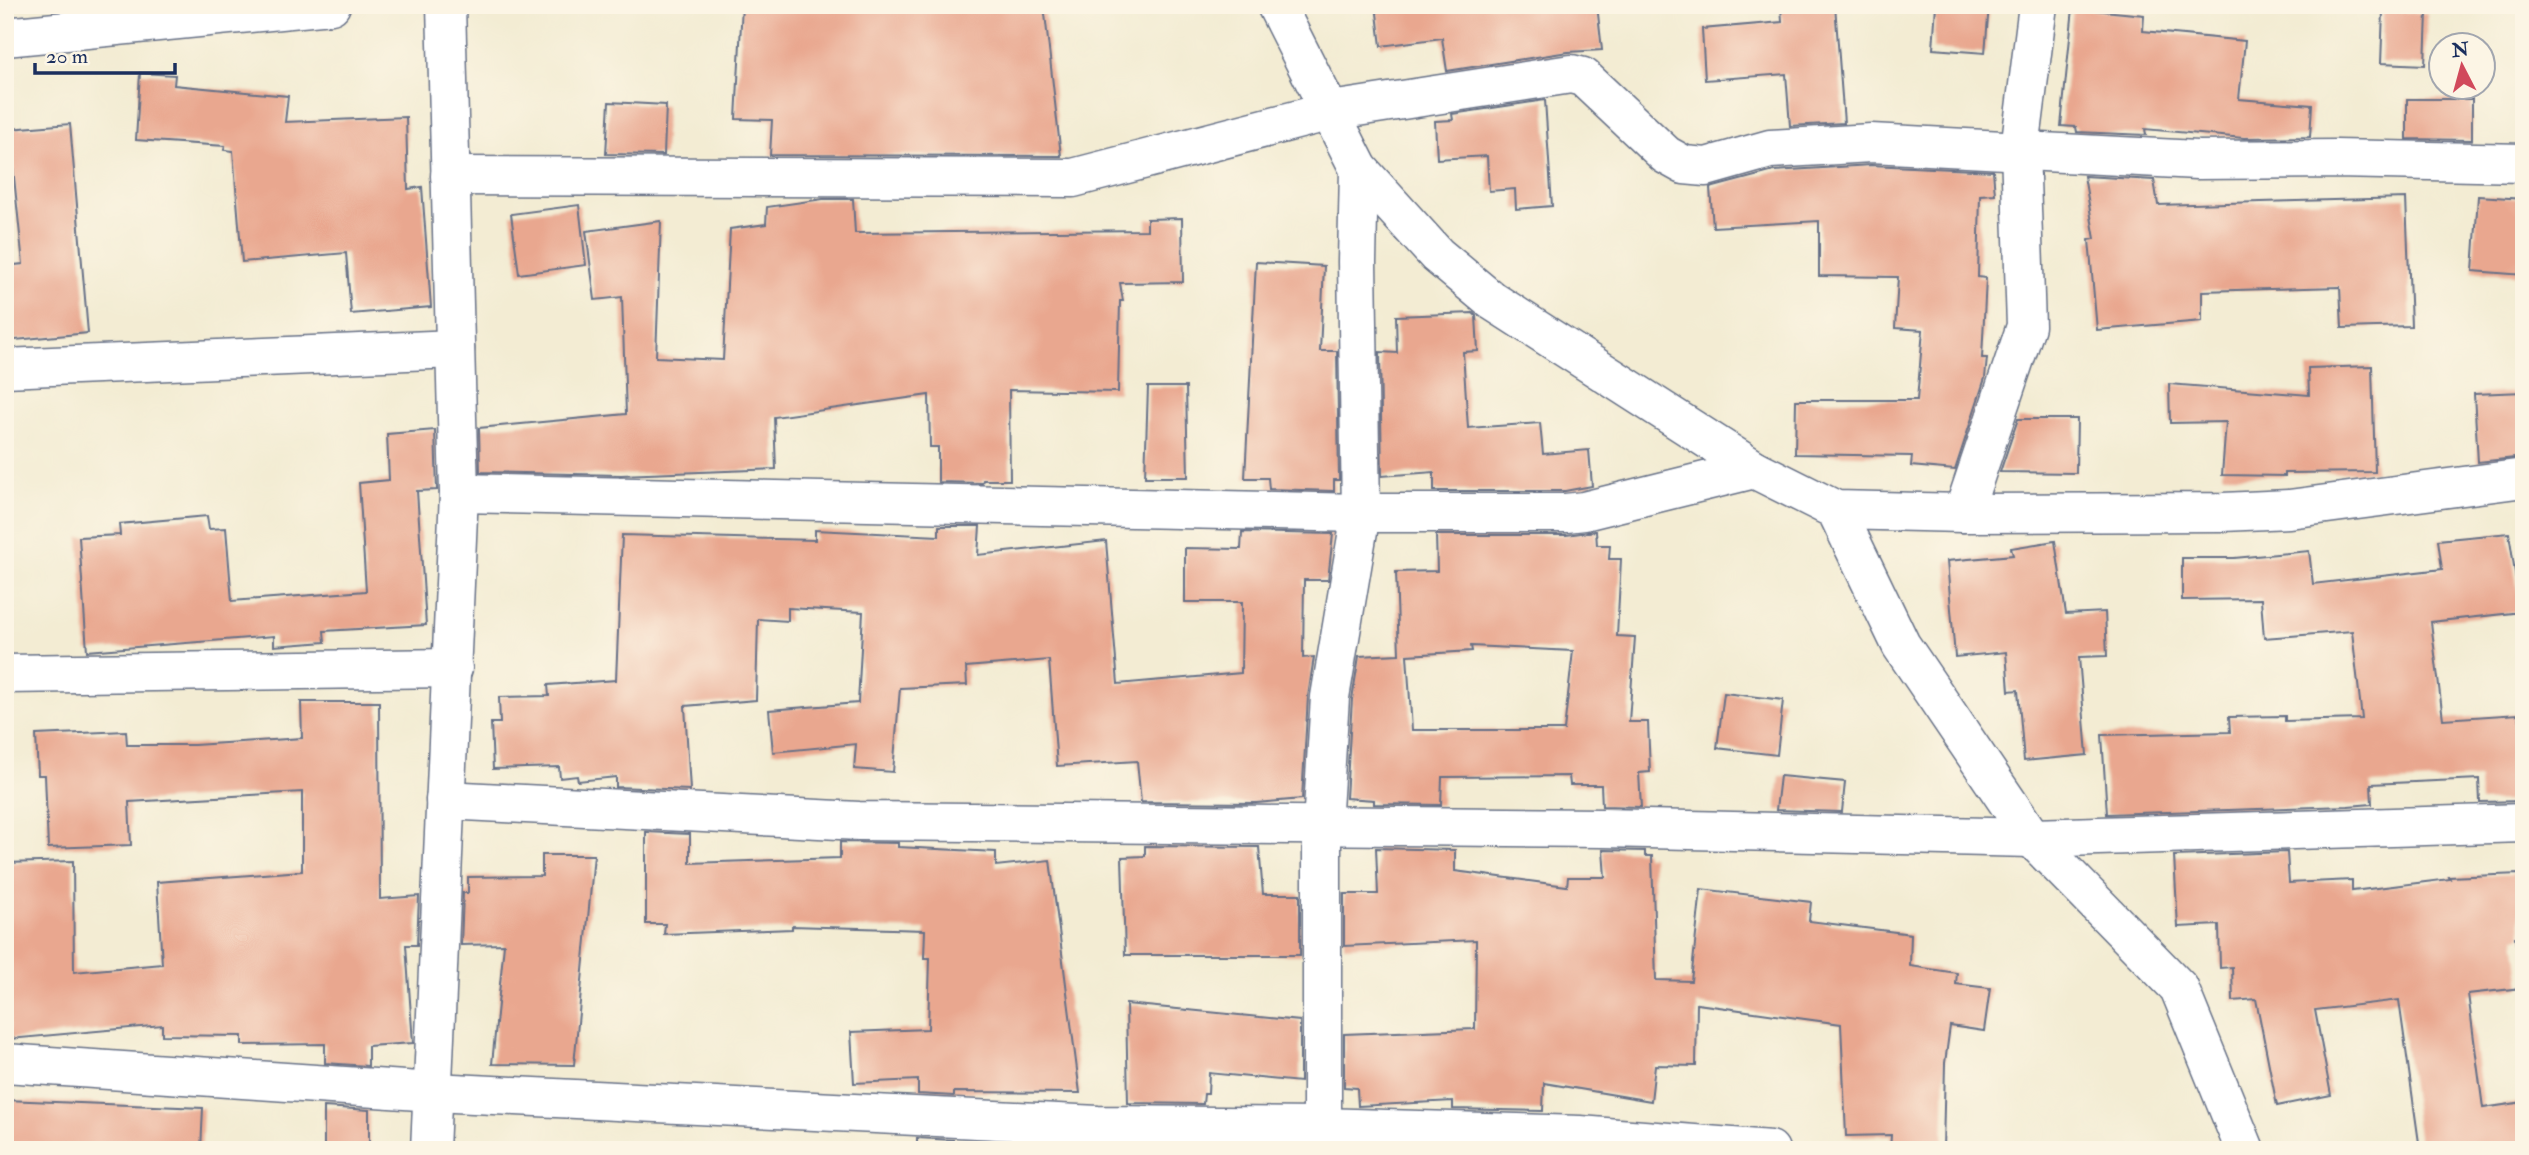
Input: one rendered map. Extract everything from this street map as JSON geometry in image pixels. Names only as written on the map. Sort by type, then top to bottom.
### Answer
[{"type":"street","points":[[5,37],[331,5]]},
{"type":"street","points":[[430,1150],[459,493],[446,5]]},
{"type":"street","points":[[1276,5],[1359,169],[1437,255],[1491,300],[1754,469],[1836,510],[1963,513],[2223,512],[2289,509],[2524,478]]},
{"type":"street","points":[[1963,513],[2026,326],[2020,149],[2038,5]]},
{"type":"street","points":[[450,176],[1073,178],[1331,111],[1571,74],[1583,77],[1666,155],[1684,164],[1706,167],[1770,149],[1871,143],[2197,160],[2336,159],[2524,163]]},
{"type":"street","points":[[1320,1138],[1321,826],[1330,697],[1361,513],[1357,262],[1359,169]]},
{"type":"street","points":[[5,368],[455,349]]},
{"type":"street","points":[[459,493],[1361,513],[1584,511],[1754,469]]},
{"type":"street","points":[[1836,510],[1901,645],[2032,838],[2179,988],[2236,1149]]},
{"type":"street","points":[[5,674],[453,668]]},
{"type":"street","points":[[445,800],[859,821],[1604,828],[2032,838],[2524,823]]},
{"type":"street","points":[[5,1063],[434,1092],[1320,1138],[1580,1135],[1770,1150]]},
{"type":"building","points":[[742,5],[1044,5],[1061,156],[770,155],[772,120],[736,119]]},
{"type":"building","points":[[1376,5],[1597,5],[1602,50],[1568,52],[1447,71],[1442,38],[1381,46]]},
{"type":"building","points":[[1781,5],[1835,5],[1844,123],[1790,126],[1786,74],[1705,80],[1702,29],[1782,22]]},
{"type":"building","points":[[1936,5],[1989,5],[1985,53],[1933,49]]},
{"type":"building","points":[[2073,8],[2144,15],[2143,31],[2245,41],[2239,99],[2312,105],[2310,137],[2244,138],[2145,129],[2146,135],[2077,132],[2076,127],[2061,126]]},
{"type":"building","points":[[2383,11],[2427,13],[2425,65],[2381,63]]},
{"type":"building","points":[[140,73],[175,75],[174,85],[288,96],[285,122],[406,117],[408,189],[422,187],[431,307],[351,314],[346,253],[242,262],[233,151],[224,150],[225,146],[136,140]]},
{"type":"building","points":[[2407,99],[2472,102],[2472,140],[2407,139]]},
{"type":"building","points":[[1545,100],[1552,206],[1516,209],[1515,189],[1489,191],[1487,156],[1437,159],[1435,121],[1453,120],[1452,114]]},
{"type":"building","points":[[609,102],[666,105],[664,155],[606,154]]},
{"type":"building","points":[[70,124],[88,333],[5,341],[5,266],[23,264],[9,129]]},
{"type":"building","points":[[1871,165],[1993,171],[1995,194],[1980,195],[1978,277],[1986,278],[1982,358],[1987,358],[1985,378],[1955,470],[1911,466],[1912,456],[1795,454],[1796,400],[1917,400],[1923,330],[1895,328],[1898,277],[1819,276],[1819,221],[1713,227],[1710,188],[1774,171]]},
{"type":"building","points":[[2084,176],[2154,180],[2158,205],[2406,198],[2411,326],[2342,328],[2340,287],[2202,291],[2202,321],[2097,330],[2089,240],[2095,239]]},
{"type":"building","points":[[2478,196],[2524,199],[2524,275],[2473,271]]},
{"type":"building","points":[[823,199],[853,199],[855,233],[1147,230],[1147,219],[1182,218],[1183,282],[1120,283],[1123,301],[1120,301],[1118,392],[1009,390],[1010,480],[983,480],[982,483],[938,482],[938,447],[930,447],[929,395],[774,417],[776,469],[621,475],[480,472],[479,428],[626,414],[622,297],[595,300],[586,231],[661,221],[656,357],[723,360],[730,229],[766,224],[767,207]]},
{"type":"building","points":[[579,205],[586,265],[519,274],[511,214]]},
{"type":"building","points":[[1256,262],[1324,266],[1320,351],[1337,351],[1339,480],[1334,480],[1334,491],[1269,489],[1268,478],[1245,478]]},
{"type":"building","points":[[1473,313],[1476,316],[1478,351],[1463,352],[1468,428],[1540,423],[1543,454],[1589,450],[1592,486],[1565,491],[1434,491],[1434,472],[1382,476],[1380,352],[1397,353],[1396,316]]},
{"type":"building","points":[[2372,366],[2375,472],[2285,473],[2285,476],[2222,475],[2226,422],[2170,423],[2169,384],[2309,395],[2308,368]]},
{"type":"building","points":[[1148,387],[1186,387],[1188,477],[1145,477]]},
{"type":"building","points":[[2524,392],[2524,457],[2478,462],[2474,394]]},
{"type":"building","points":[[2018,419],[2077,419],[2076,473],[2000,472]]},
{"type":"building","points":[[435,430],[437,490],[417,491],[426,625],[324,631],[325,642],[274,646],[274,636],[87,651],[79,537],[120,535],[119,524],[207,516],[209,529],[226,528],[232,601],[366,591],[359,483],[389,480],[387,434]]},
{"type":"building","points":[[939,526],[980,526],[978,555],[1106,541],[1118,684],[1241,673],[1242,602],[1185,602],[1185,548],[1241,549],[1242,532],[1333,534],[1328,580],[1304,580],[1303,658],[1314,657],[1308,696],[1302,799],[1256,803],[1141,802],[1137,761],[1057,766],[1049,660],[966,667],[967,685],[900,688],[893,772],[854,769],[856,744],[773,752],[769,710],[858,703],[863,612],[788,608],[788,621],[758,619],[756,700],[685,706],[690,790],[616,787],[616,777],[578,781],[577,776],[560,778],[559,767],[493,769],[491,723],[500,723],[499,697],[549,696],[548,685],[616,680],[622,535],[815,540],[815,530],[939,536]]},
{"type":"building","points":[[1596,531],[1597,545],[1610,545],[1609,559],[1621,559],[1617,636],[1635,637],[1629,722],[1648,722],[1650,772],[1639,773],[1641,807],[1602,806],[1601,785],[1570,785],[1569,776],[1442,777],[1441,805],[1374,804],[1374,800],[1346,798],[1352,699],[1359,656],[1399,654],[1396,572],[1437,571],[1436,535],[1566,535]],"holes":[[[1471,646],[1573,651],[1564,730],[1412,730],[1407,655],[1472,651]]]},
{"type":"building","points":[[2509,533],[2521,612],[2431,622],[2443,719],[2519,714],[2524,757],[2524,801],[2480,802],[2479,779],[2371,784],[2372,804],[2107,814],[2102,735],[2230,732],[2229,717],[2285,716],[2285,721],[2362,719],[2352,631],[2264,638],[2261,599],[2182,600],[2182,558],[2234,558],[2309,551],[2313,584],[2442,569],[2438,540]]},
{"type":"building","points":[[2055,541],[2066,614],[2105,612],[2107,656],[2079,657],[2087,755],[2024,761],[2018,690],[2009,691],[2006,652],[1955,657],[1947,561],[2013,555],[2011,548]]},
{"type":"building","points":[[1724,693],[1783,700],[1777,755],[1717,748]]},
{"type":"building","points":[[301,702],[379,702],[380,899],[419,896],[417,945],[406,945],[413,1043],[368,1046],[368,1066],[325,1063],[325,1044],[242,1045],[242,1036],[162,1035],[162,1025],[10,1039],[6,863],[73,861],[74,972],[162,964],[157,882],[302,871],[302,792],[129,802],[131,845],[48,848],[45,775],[38,775],[36,735],[126,731],[127,745],[194,745],[302,738]]},
{"type":"building","points":[[1780,776],[1845,782],[1842,812],[1776,810]]},
{"type":"building","points":[[646,832],[690,834],[690,863],[840,858],[840,842],[898,843],[898,847],[996,852],[996,866],[1050,860],[1080,1093],[954,1092],[954,1096],[918,1094],[918,1080],[854,1083],[851,1032],[928,1029],[930,958],[924,958],[925,930],[792,926],[792,929],[664,934],[665,924],[646,924]]},
{"type":"building","points":[[1145,846],[1259,847],[1263,894],[1300,894],[1300,955],[1125,955],[1122,857],[1145,856]]},
{"type":"building","points":[[1376,848],[1455,850],[1455,871],[1567,886],[1568,877],[1605,877],[1603,850],[1645,851],[1645,856],[1652,856],[1656,980],[1691,981],[1701,889],[1811,902],[1809,921],[1911,934],[1910,966],[1957,973],[1956,984],[1990,988],[1984,1031],[1950,1026],[1945,1063],[1943,1150],[1890,1150],[1891,1135],[1846,1136],[1841,1024],[1697,1004],[1696,1066],[1655,1065],[1651,1101],[1544,1083],[1543,1111],[1453,1109],[1453,1101],[1358,1106],[1357,1088],[1344,1087],[1344,1034],[1475,1029],[1476,940],[1344,946],[1344,894],[1378,894]]},
{"type":"building","points":[[2287,852],[2289,883],[2352,880],[2352,891],[2450,879],[2449,877],[2519,874],[2521,937],[2515,937],[2521,988],[2468,994],[2483,1108],[2524,1102],[2524,1150],[2420,1150],[2399,1000],[2315,1010],[2331,1095],[2277,1106],[2256,999],[2233,1001],[2232,967],[2220,968],[2219,925],[2178,927],[2174,856]]},
{"type":"building","points":[[542,855],[594,855],[574,1065],[492,1064],[504,944],[461,945],[463,893],[468,893],[468,877],[542,876]]},
{"type":"building","points":[[1126,1004],[1300,1021],[1300,1082],[1209,1073],[1208,1094],[1204,1094],[1203,1104],[1128,1103]]},
{"type":"building","points":[[5,1100],[203,1108],[201,1150],[5,1150]]},
{"type":"building","points":[[324,1107],[369,1110],[369,1150],[324,1150]]},
{"type":"building","points":[[917,1138],[953,1140],[952,1150],[917,1150]]}]
